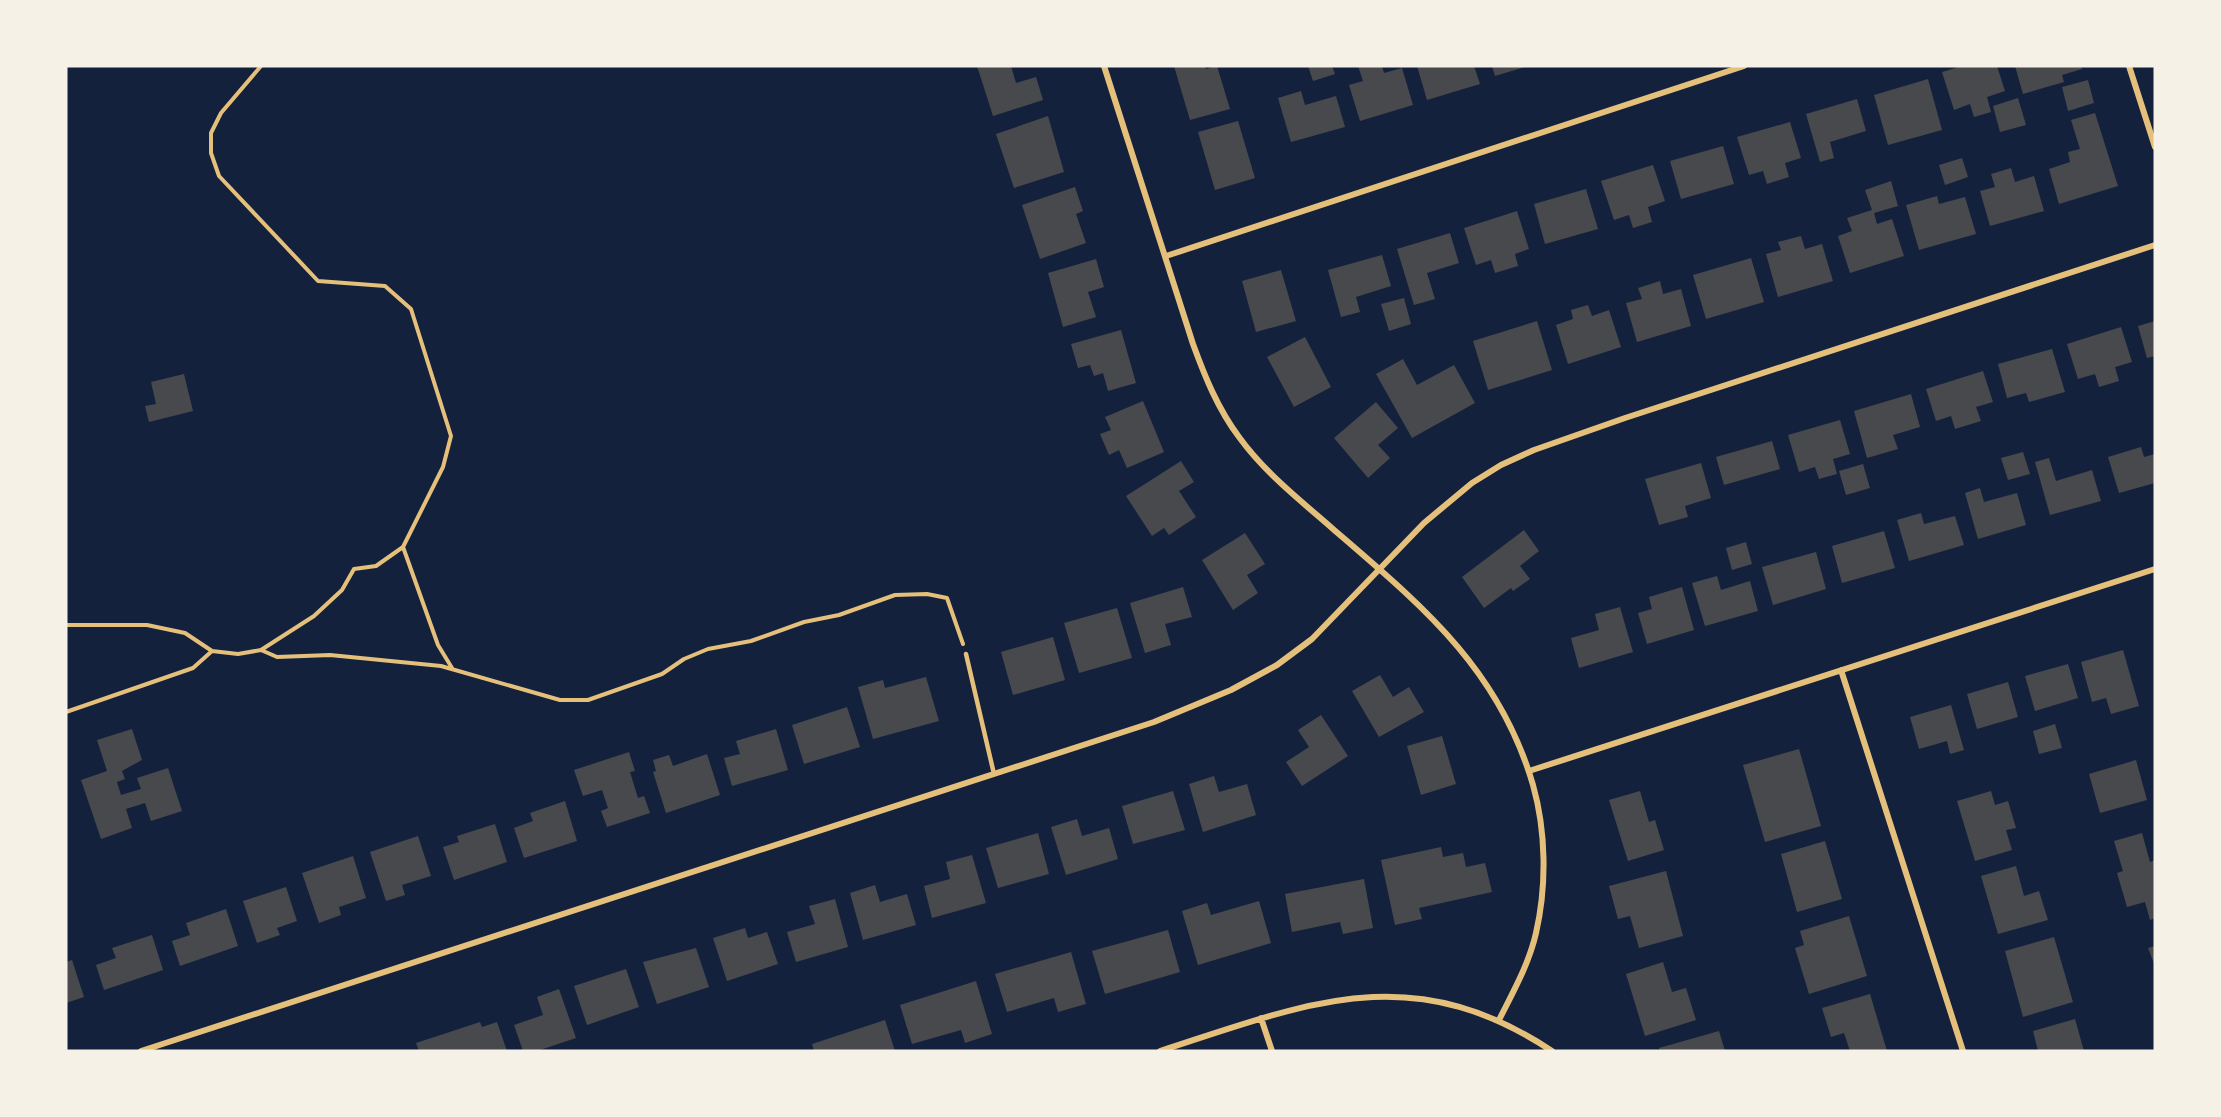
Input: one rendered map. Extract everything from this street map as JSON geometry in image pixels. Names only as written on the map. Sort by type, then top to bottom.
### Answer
[{"type":"street","points":[[1104,66],[1204,374],[1238,436],[1279,482],[1434,620],[1480,671],[1507,717],[1529,771],[1542,826],[1541,903],[1530,954],[1499,1020]]},
{"type":"street","points":[[1166,256],[1744,66]]},
{"type":"street","points":[[2129,66],[2155,147]]},
{"type":"street","points":[[141,1051],[1143,726],[1231,690],[1276,665],[1312,639],[1448,500],[1491,471],[1533,450],[2155,245]]},
{"type":"street","points":[[1529,771],[2155,568]]},
{"type":"street","points":[[1841,670],[1963,1051]]},
{"type":"street","points":[[1160,1051],[1261,1018],[1337,998],[1385,995],[1467,1008],[1499,1020],[1552,1051]]},
{"type":"street","points":[[1261,1018],[1272,1051]]},
{"type":"lane","points":[[966,654],[994,774]]},
{"type":"path","points":[[66,624],[147,625],[185,633],[212,651],[238,654],[261,650],[314,616],[342,590],[354,569],[376,566],[403,547],[443,467],[451,436],[411,309],[385,286],[318,281],[219,176],[211,153],[211,133],[221,113],[261,66]]},
{"type":"path","points":[[403,547],[438,645],[453,669]]},
{"type":"path","points":[[261,650],[277,657],[330,655],[453,669],[560,700],[588,700],[662,674],[684,659],[708,649],[752,641],[804,622],[840,615],[895,595],[927,594],[947,598],[966,654]]},
{"type":"path","points":[[66,712],[193,668],[212,651]]},
{"type":"building","points":[[977,66],[1011,66],[1016,83],[1036,77],[1043,100],[993,116]]},
{"type":"building","points":[[1174,66],[1205,66],[1206,69],[1217,66],[1230,109],[1190,120]]},
{"type":"building","points":[[1308,66],[1332,66],[1335,74],[1313,81]]},
{"type":"building","points":[[1358,66],[1382,66],[1384,73],[1402,68],[1413,105],[1360,121],[1349,85],[1363,81]]},
{"type":"building","points":[[1417,66],[1474,66],[1480,84],[1427,100]]},
{"type":"building","points":[[1492,66],[1525,66],[1525,67],[1495,76]]},
{"type":"building","points":[[1962,66],[1997,66],[2005,91],[1987,97],[1991,112],[1974,117],[1970,104],[1954,110],[1942,72]]},
{"type":"building","points":[[2015,66],[2081,66],[2082,69],[2062,75],[2064,82],[2023,94]]},
{"type":"building","points":[[1928,79],[1942,130],[1888,145],[1874,95]]},
{"type":"building","points":[[2088,80],[2094,103],[2068,111],[2062,87]]},
{"type":"building","points":[[1301,91],[1305,105],[1336,96],[1345,127],[1291,142],[1278,98]]},
{"type":"building","points":[[2018,98],[2026,125],[2000,132],[1993,106]]},
{"type":"building","points":[[1857,99],[1866,131],[1830,142],[1834,158],[1820,162],[1806,114]]},
{"type":"building","points":[[2095,113],[2118,186],[2059,204],[2049,169],[2070,162],[2068,152],[2080,149],[2071,120]]},
{"type":"building","points":[[1048,116],[1064,172],[1014,188],[996,134]]},
{"type":"building","points":[[1238,121],[1255,178],[1215,190],[1198,132]]},
{"type":"building","points":[[1790,122],[1801,158],[1785,163],[1789,177],[1767,184],[1763,171],[1749,175],[1737,137]]},
{"type":"building","points":[[1723,146],[1734,184],[1681,199],[1670,161]]},
{"type":"building","points":[[1962,158],[1968,177],[1945,185],[1939,165]]},
{"type":"building","points":[[1653,165],[1665,201],[1648,207],[1652,222],[1633,228],[1629,215],[1614,220],[1601,181]]},
{"type":"building","points":[[2011,168],[2015,182],[2034,176],[2044,211],[1990,226],[1980,191],[1995,187],[1991,174]]},
{"type":"building","points":[[1891,181],[1898,206],[1874,213],[1877,224],[1892,219],[1904,256],[1850,273],[1838,236],[1852,231],[1847,218],[1872,210],[1865,190]]},
{"type":"building","points":[[1075,187],[1083,211],[1076,214],[1086,243],[1040,259],[1022,205]]},
{"type":"building","points":[[1586,189],[1598,229],[1545,244],[1534,204]]},
{"type":"building","points":[[1937,196],[1939,204],[1965,197],[1976,234],[1919,250],[1906,205]]},
{"type":"building","points":[[1517,211],[1529,249],[1515,254],[1518,266],[1495,273],[1491,260],[1476,265],[1464,228]]},
{"type":"building","points":[[1450,233],[1459,263],[1427,273],[1435,299],[1414,305],[1397,249]]},
{"type":"building","points":[[1801,236],[1805,249],[1822,244],[1833,281],[1778,297],[1766,254],[1781,250],[1778,242]]},
{"type":"building","points":[[1382,255],[1391,286],[1356,297],[1360,312],[1341,317],[1328,270]]},
{"type":"building","points":[[1751,258],[1764,302],[1706,319],[1693,275]]},
{"type":"building","points":[[1096,259],[1104,287],[1088,292],[1096,317],[1063,327],[1048,273]]},
{"type":"building","points":[[1281,270],[1296,321],[1256,332],[1242,281]]},
{"type":"building","points":[[1660,281],[1663,294],[1681,289],[1691,326],[1637,342],[1626,303],[1642,299],[1638,288]]},
{"type":"building","points":[[1404,298],[1411,324],[1389,331],[1381,304]]},
{"type":"building","points":[[1588,305],[1592,316],[1609,310],[1621,347],[1568,364],[1556,325],[1573,319],[1571,310]]},
{"type":"building","points":[[1537,321],[1552,370],[1488,390],[1473,341]]},
{"type":"building","points":[[2155,321],[2155,356],[2147,358],[2138,326]]},
{"type":"building","points":[[2121,327],[2132,362],[2115,367],[2119,381],[2099,387],[2095,374],[2078,379],[2067,344]]},
{"type":"building","points":[[1121,330],[1136,383],[1108,391],[1103,373],[1094,376],[1090,365],[1078,368],[1071,344]]},
{"type":"building","points":[[1305,337],[1331,387],[1294,407],[1267,357]]},
{"type":"building","points":[[2052,349],[2065,392],[2029,402],[2026,393],[2007,398],[1998,364]]},
{"type":"building","points":[[1403,359],[1417,385],[1454,365],[1475,403],[1412,438],[1376,374]]},
{"type":"building","points":[[1983,371],[1993,402],[1976,407],[1981,421],[1955,429],[1951,416],[1936,421],[1926,389]]},
{"type":"building","points":[[184,374],[193,411],[149,422],[145,406],[156,404],[151,382]]},
{"type":"building","points":[[1911,394],[1920,427],[1893,435],[1898,449],[1867,458],[1854,411]]},
{"type":"building","points":[[1143,401],[1164,452],[1127,468],[1119,450],[1109,455],[1100,434],[1111,430],[1105,417]]},
{"type":"building","points":[[1376,402],[1398,428],[1378,445],[1390,458],[1368,478],[1334,438]]},
{"type":"building","points":[[1840,420],[1850,454],[1833,459],[1837,474],[1819,479],[1815,467],[1799,472],[1788,435]]},
{"type":"building","points":[[1772,441],[1780,469],[1724,485],[1716,457]]},
{"type":"building","points":[[2141,447],[2144,457],[2155,454],[2155,483],[2119,493],[2108,457]]},
{"type":"building","points":[[2023,452],[2030,474],[2008,480],[2001,458]]},
{"type":"building","points":[[2049,458],[2056,481],[2092,470],[2101,501],[2050,515],[2035,462]]},
{"type":"building","points":[[1181,461],[1194,482],[1179,491],[1196,517],[1169,535],[1164,528],[1152,536],[1126,496]]},
{"type":"building","points":[[1701,463],[1711,498],[1685,506],[1688,517],[1659,525],[1645,479]]},
{"type":"building","points":[[1863,464],[1870,488],[1846,495],[1839,471]]},
{"type":"building","points":[[1980,488],[1984,502],[2017,493],[2026,525],[1978,539],[1965,493]]},
{"type":"building","points":[[1921,513],[1924,524],[1955,516],[1964,545],[1909,561],[1897,520]]},
{"type":"building","points":[[1524,530],[1539,551],[1520,566],[1530,579],[1513,591],[1511,588],[1484,608],[1462,577]]},
{"type":"building","points":[[1884,531],[1895,568],[1842,583],[1832,546]]},
{"type":"building","points":[[1245,533],[1265,564],[1247,575],[1258,593],[1233,610],[1202,560]]},
{"type":"building","points":[[1746,542],[1752,564],[1732,570],[1726,548]]},
{"type":"building","points":[[1816,552],[1826,589],[1773,605],[1762,567]]},
{"type":"building","points":[[1717,576],[1721,590],[1750,581],[1758,611],[1705,626],[1692,583]]},
{"type":"building","points":[[1183,587],[1192,617],[1165,624],[1171,645],[1145,653],[1130,603]]},
{"type":"building","points":[[1682,587],[1694,630],[1647,644],[1638,613],[1652,609],[1649,597]]},
{"type":"building","points":[[1620,607],[1633,652],[1579,668],[1571,638],[1599,630],[1595,614]]},
{"type":"building","points":[[1117,608],[1132,658],[1079,673],[1064,623]]},
{"type":"building","points":[[1053,637],[1065,680],[1013,695],[1001,652]]},
{"type":"building","points":[[2123,650],[2139,706],[2111,714],[2106,698],[2092,702],[2081,662]]},
{"type":"building","points":[[2068,664],[2078,698],[2035,711],[2025,676]]},
{"type":"building","points":[[1380,675],[1393,697],[1409,687],[1424,712],[1379,737],[1352,691]]},
{"type":"building","points":[[926,677],[939,721],[873,739],[858,687],[883,680],[885,688]]},
{"type":"building","points":[[2008,682],[2018,717],[1977,729],[1967,694]]},
{"type":"building","points":[[1951,705],[1964,750],[1950,754],[1947,741],[1919,749],[1910,717]]},
{"type":"building","points":[[847,707],[860,747],[804,764],[792,725]]},
{"type":"building","points":[[1321,715],[1348,756],[1302,786],[1286,762],[1309,747],[1298,730]]},
{"type":"building","points":[[2055,724],[2062,748],[2039,754],[2033,731]]},
{"type":"building","points":[[132,729],[142,760],[122,771],[125,779],[117,782],[121,795],[141,789],[137,778],[168,768],[182,811],[151,821],[145,803],[126,809],[132,828],[101,839],[81,780],[107,771],[97,740]]},
{"type":"building","points":[[776,729],[788,770],[732,786],[724,758],[740,754],[736,741]]},
{"type":"building","points":[[1442,736],[1456,784],[1421,795],[1407,746]]},
{"type":"building","points":[[1799,749],[1821,826],[1765,842],[1743,765]]},
{"type":"building","points":[[629,752],[635,771],[630,772],[638,798],[644,796],[650,813],[607,827],[601,811],[608,808],[602,790],[583,796],[574,770]]},
{"type":"building","points":[[707,754],[720,795],[666,813],[653,772],[656,771],[653,760],[669,755],[673,766]]},
{"type":"building","points":[[2136,760],[2147,800],[2100,813],[2089,774]]},
{"type":"building","points":[[1214,776],[1219,792],[1247,784],[1256,815],[1203,832],[1189,784]]},
{"type":"building","points":[[1173,791],[1185,830],[1133,844],[1122,806]]},
{"type":"building","points":[[1640,791],[1649,822],[1655,820],[1664,850],[1628,861],[1609,800]]},
{"type":"building","points":[[1991,791],[1995,805],[2008,801],[2016,828],[2006,830],[2012,850],[1975,861],[1957,801]]},
{"type":"building","points":[[565,801],[577,841],[524,858],[514,828],[533,821],[530,813]]},
{"type":"building","points":[[1077,819],[1082,836],[1109,828],[1118,859],[1066,875],[1051,827]]},
{"type":"building","points":[[495,824],[507,862],[454,880],[443,847],[459,842],[457,836]]},
{"type":"building","points":[[1038,833],[1049,874],[998,888],[986,848]]},
{"type":"building","points":[[2142,833],[2150,862],[2155,860],[2155,918],[2150,920],[2145,902],[2127,907],[2117,873],[2123,871],[2114,841]]},
{"type":"building","points":[[418,836],[431,876],[402,885],[405,895],[386,901],[370,852]]},
{"type":"building","points":[[1825,841],[1842,899],[1797,912],[1781,854]]},
{"type":"building","points":[[1441,847],[1443,857],[1463,853],[1466,867],[1485,863],[1492,892],[1419,908],[1422,919],[1395,925],[1381,860]]},
{"type":"building","points":[[972,855],[986,903],[932,918],[924,886],[950,879],[946,862]]},
{"type":"building","points":[[353,856],[366,898],[339,907],[341,915],[319,923],[302,873]]},
{"type":"building","points":[[2016,866],[2024,896],[2039,891],[2048,920],[1998,934],[1981,876]]},
{"type":"building","points":[[1666,871],[1683,936],[1639,948],[1630,916],[1618,919],[1609,886]]},
{"type":"building","points":[[1364,879],[1373,928],[1343,934],[1340,922],[1292,932],[1285,894]]},
{"type":"building","points":[[875,885],[880,902],[907,894],[916,925],[863,940],[850,893]]},
{"type":"building","points":[[286,887],[297,921],[277,928],[280,935],[257,943],[243,901]]},
{"type":"building","points":[[835,899],[848,947],[796,962],[787,932],[815,924],[809,906]]},
{"type":"building","points":[[1259,901],[1271,943],[1198,965],[1182,911],[1207,903],[1211,915]]},
{"type":"building","points":[[226,909],[238,946],[180,966],[172,941],[190,935],[186,923]]},
{"type":"building","points":[[1849,916],[1867,976],[1809,994],[1795,948],[1804,945],[1800,931]]},
{"type":"building","points":[[745,928],[748,938],[767,932],[778,964],[727,981],[713,938]]},
{"type":"building","points":[[1168,930],[1180,972],[1105,994],[1092,951]]},
{"type":"building","points":[[152,935],[163,970],[104,990],[96,965],[116,958],[112,948]]},
{"type":"building","points":[[2054,937],[2073,1002],[2023,1017],[2005,951]]},
{"type":"building","points":[[2155,946],[2155,966],[2148,948]]},
{"type":"building","points":[[696,948],[709,987],[657,1004],[643,962]]},
{"type":"building","points":[[1071,952],[1086,1004],[1058,1012],[1054,998],[1007,1012],[995,974]]},
{"type":"building","points":[[72,960],[84,997],[66,1003],[66,962]]},
{"type":"building","points":[[1663,962],[1672,992],[1686,988],[1696,1020],[1645,1036],[1626,974]]},
{"type":"building","points":[[626,969],[639,1007],[587,1025],[574,986]]},
{"type":"building","points":[[976,981],[992,1034],[965,1043],[961,1030],[912,1044],[900,1005]]},
{"type":"building","points":[[559,989],[576,1038],[537,1051],[523,1051],[514,1025],[543,1015],[537,997]]},
{"type":"building","points":[[1870,994],[1887,1051],[1850,1051],[1844,1033],[1831,1037],[1822,1008]]},
{"type":"building","points":[[2075,1019],[2084,1051],[2038,1051],[2033,1031]]},
{"type":"building","points":[[885,1020],[895,1051],[814,1051],[812,1044]]},
{"type":"building","points":[[480,1022],[482,1027],[497,1022],[507,1051],[419,1051],[416,1043]]},
{"type":"building","points":[[1719,1031],[1725,1051],[1660,1051],[1659,1048]]}]
